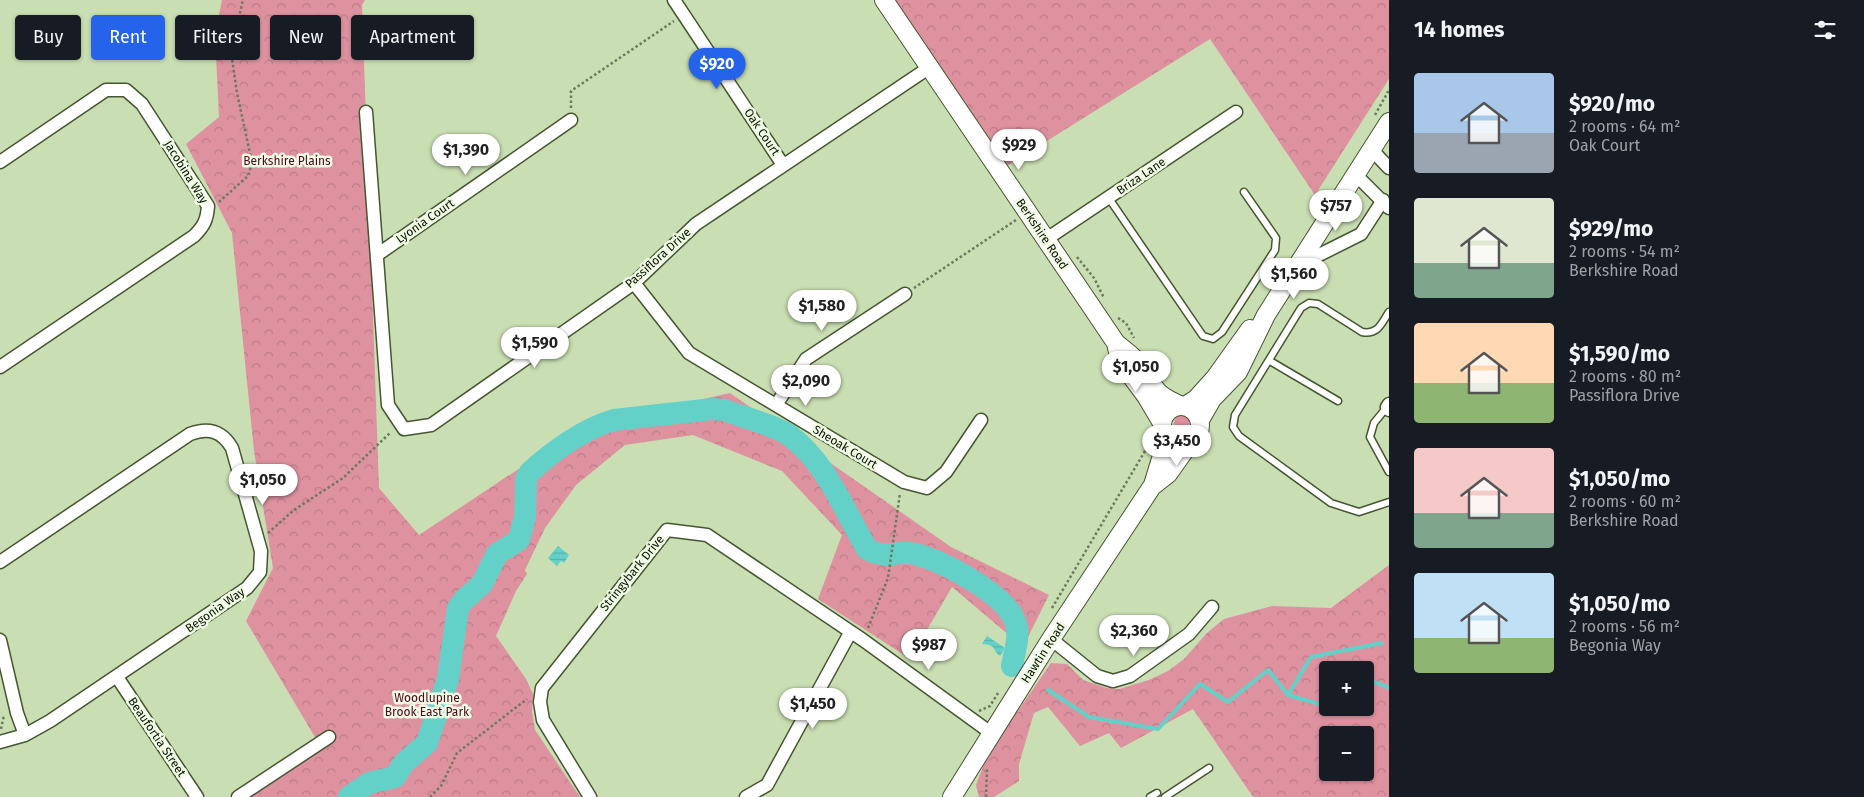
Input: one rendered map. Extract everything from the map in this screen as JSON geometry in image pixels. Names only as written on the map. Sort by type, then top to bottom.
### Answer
[{"type":"main road","name":"Berkshire Road","points":[[884,0],[1116,343],[1135,359],[1156,392],[1164,398],[1183,406]]},
{"type":"main road","points":[[1200,420],[1195,411],[1183,406],[1176,406],[1166,412],[1165,431],[1178,444],[1190,443],[1199,434],[1200,420],[1203,412],[1212,399],[1238,372],[1266,315],[1389,122]]},
{"type":"main road","points":[[1183,406],[1196,399],[1215,378],[1246,333],[1266,315]]},
{"type":"main road","name":"Berkshire Road","points":[[1116,343],[1120,361],[1146,396],[1165,431]]},
{"type":"main road","name":"Hawtin Road","points":[[1154,485],[1165,431]]},
{"type":"main road","name":"Hawtin Road","points":[[956,795],[991,733],[1051,639],[1154,485],[1168,474],[1190,443]]},
{"type":"street","name":"Oak Court","points":[[674,0],[784,164]]},
{"type":"street","name":"Passiflora Drive","points":[[400,423],[404,429],[431,425],[634,283],[696,224],[930,67]]},
{"type":"street","name":"Jacobina Way","points":[[0,162],[106,90],[126,90],[142,104],[208,206],[208,218],[194,236],[0,367]]},
{"type":"street","points":[[366,112],[388,405],[400,423]]},
{"type":"street","name":"Briza Lane","points":[[1045,240],[1236,112]]},
{"type":"street","name":"Lyonia Court","points":[[377,255],[571,120]]},
{"type":"street","points":[[1371,149],[1389,168]]},
{"type":"street","points":[[1296,267],[1361,234],[1386,204],[1355,174]]},
{"type":"street","name":"Sheoak Court","points":[[634,283],[689,353],[904,482],[927,488],[946,472],[981,420]]},
{"type":"street","points":[[776,405],[806,359],[904,294]]},
{"type":"street","name":"Begonia Way","points":[[0,562],[190,434],[202,429],[216,431],[226,438],[232,448],[261,551],[260,572],[247,588],[50,721],[25,734],[0,742]]},
{"type":"street","name":"Stringybark Drive","points":[[542,688],[667,530],[707,535],[863,640],[991,733]]},
{"type":"street","points":[[1051,639],[1097,676],[1113,681],[1130,676],[1190,634],[1212,607]]},
{"type":"street","points":[[746,797],[767,785],[850,633]]},
{"type":"street","points":[[0,640],[17,712],[25,734]]},
{"type":"street","name":"Beaufortia Street","points":[[117,677],[198,797]]},
{"type":"street","points":[[542,688],[540,702],[543,720],[590,797]]},
{"type":"street","points":[[238,797],[329,737]]},
{"type":"lane","points":[[1108,198],[1203,336],[1214,339],[1222,332],[1275,250],[1276,238],[1244,192]]},
{"type":"lane","points":[[1389,312],[1378,330],[1370,333],[1362,332],[1318,304],[1309,303],[1301,308],[1270,362],[1235,415],[1233,427],[1239,436],[1331,503],[1359,512],[1389,502]]},
{"type":"lane","points":[[1270,362],[1338,401]]},
{"type":"lane","points":[[1388,407],[1374,423],[1370,437],[1389,472]]},
{"type":"lane","points":[[1165,797],[1209,768]]},
{"type":"lane","points":[[1150,797],[1157,793]]},
{"type":"path","points":[[208,206],[216,205],[248,176],[252,163],[237,93],[231,52],[243,0]]},
{"type":"path","points":[[571,120],[571,92],[683,14]]},
{"type":"path","points":[[904,294],[1027,213]]},
{"type":"path","points":[[1076,255],[1094,278],[1107,306]]},
{"type":"path","points":[[1114,317],[1126,323],[1139,346]]},
{"type":"path","points":[[257,537],[266,534],[294,510],[342,478],[400,423]]},
{"type":"path","points":[[863,640],[888,578],[900,492],[904,482]]},
{"type":"path","points":[[430,797],[441,786],[457,753],[542,688]]},
{"type":"path","points":[[0,731],[5,714]]},
{"type":"green space","points":[[222,0],[365,0],[362,5],[362,15],[351,15],[351,60],[364,60],[379,488],[419,535],[541,454],[619,410],[664,408],[730,393],[951,547],[1049,595],[1023,647],[952,587],[910,659],[818,599],[842,535],[782,471],[693,435],[625,445],[576,485],[545,528],[525,570],[527,574],[516,591],[496,636],[526,679],[533,694],[532,712],[535,730],[580,797],[238,797],[319,744],[246,621],[273,568],[254,451],[232,233],[186,144],[219,117],[216,60],[260,60],[260,15],[219,15]]},
{"type":"green space","points":[[883,0],[1389,0],[1389,79],[1315,195],[1210,39],[999,171]]},
{"type":"green space","points":[[1179,415],[1185,415],[1190,420],[1188,429],[1179,431],[1174,426],[1174,420]]},
{"type":"green space","points":[[1389,565],[1389,797],[1253,797],[1193,709],[1121,748],[1109,733],[1080,746],[1048,707],[1034,713],[1019,764],[1019,781],[994,797],[979,797],[976,785],[987,756],[1051,663],[1067,664],[1083,680],[1107,688],[1119,689],[1149,680],[1168,671],[1184,659],[1207,633],[1224,619],[1272,606],[1331,608]]},
{"type":"water","points":[[558,546],[569,555],[564,563],[561,561],[557,566],[548,558]]},
{"type":"water","points":[[987,636],[1005,648],[1000,656],[993,647],[982,644]]},
{"type":"waterway","points":[[349,797],[369,783],[395,777],[404,763],[427,743],[448,679],[458,608],[482,584],[497,554],[519,540],[525,517],[526,479],[530,472],[581,434],[614,420],[713,409],[724,410],[758,421],[789,435],[814,459],[824,473],[867,549],[880,554],[909,553],[927,558],[972,580],[999,600],[1009,611],[1017,627],[1012,666]]},
{"type":"waterway","points":[[1048,690],[1089,717],[1158,729],[1200,684],[1228,702],[1268,670],[1288,695],[1311,657],[1382,643]]},
{"type":"waterway","points":[[1374,682],[1389,688]]},
{"type":"waterway","points":[[1288,695],[1319,704]]},
{"type":"park label","name":"Berkshire Plains","points":[[287,161]]},
{"type":"park label","name":"Woodlupine Brook East Park","points":[[427,705]]}]
